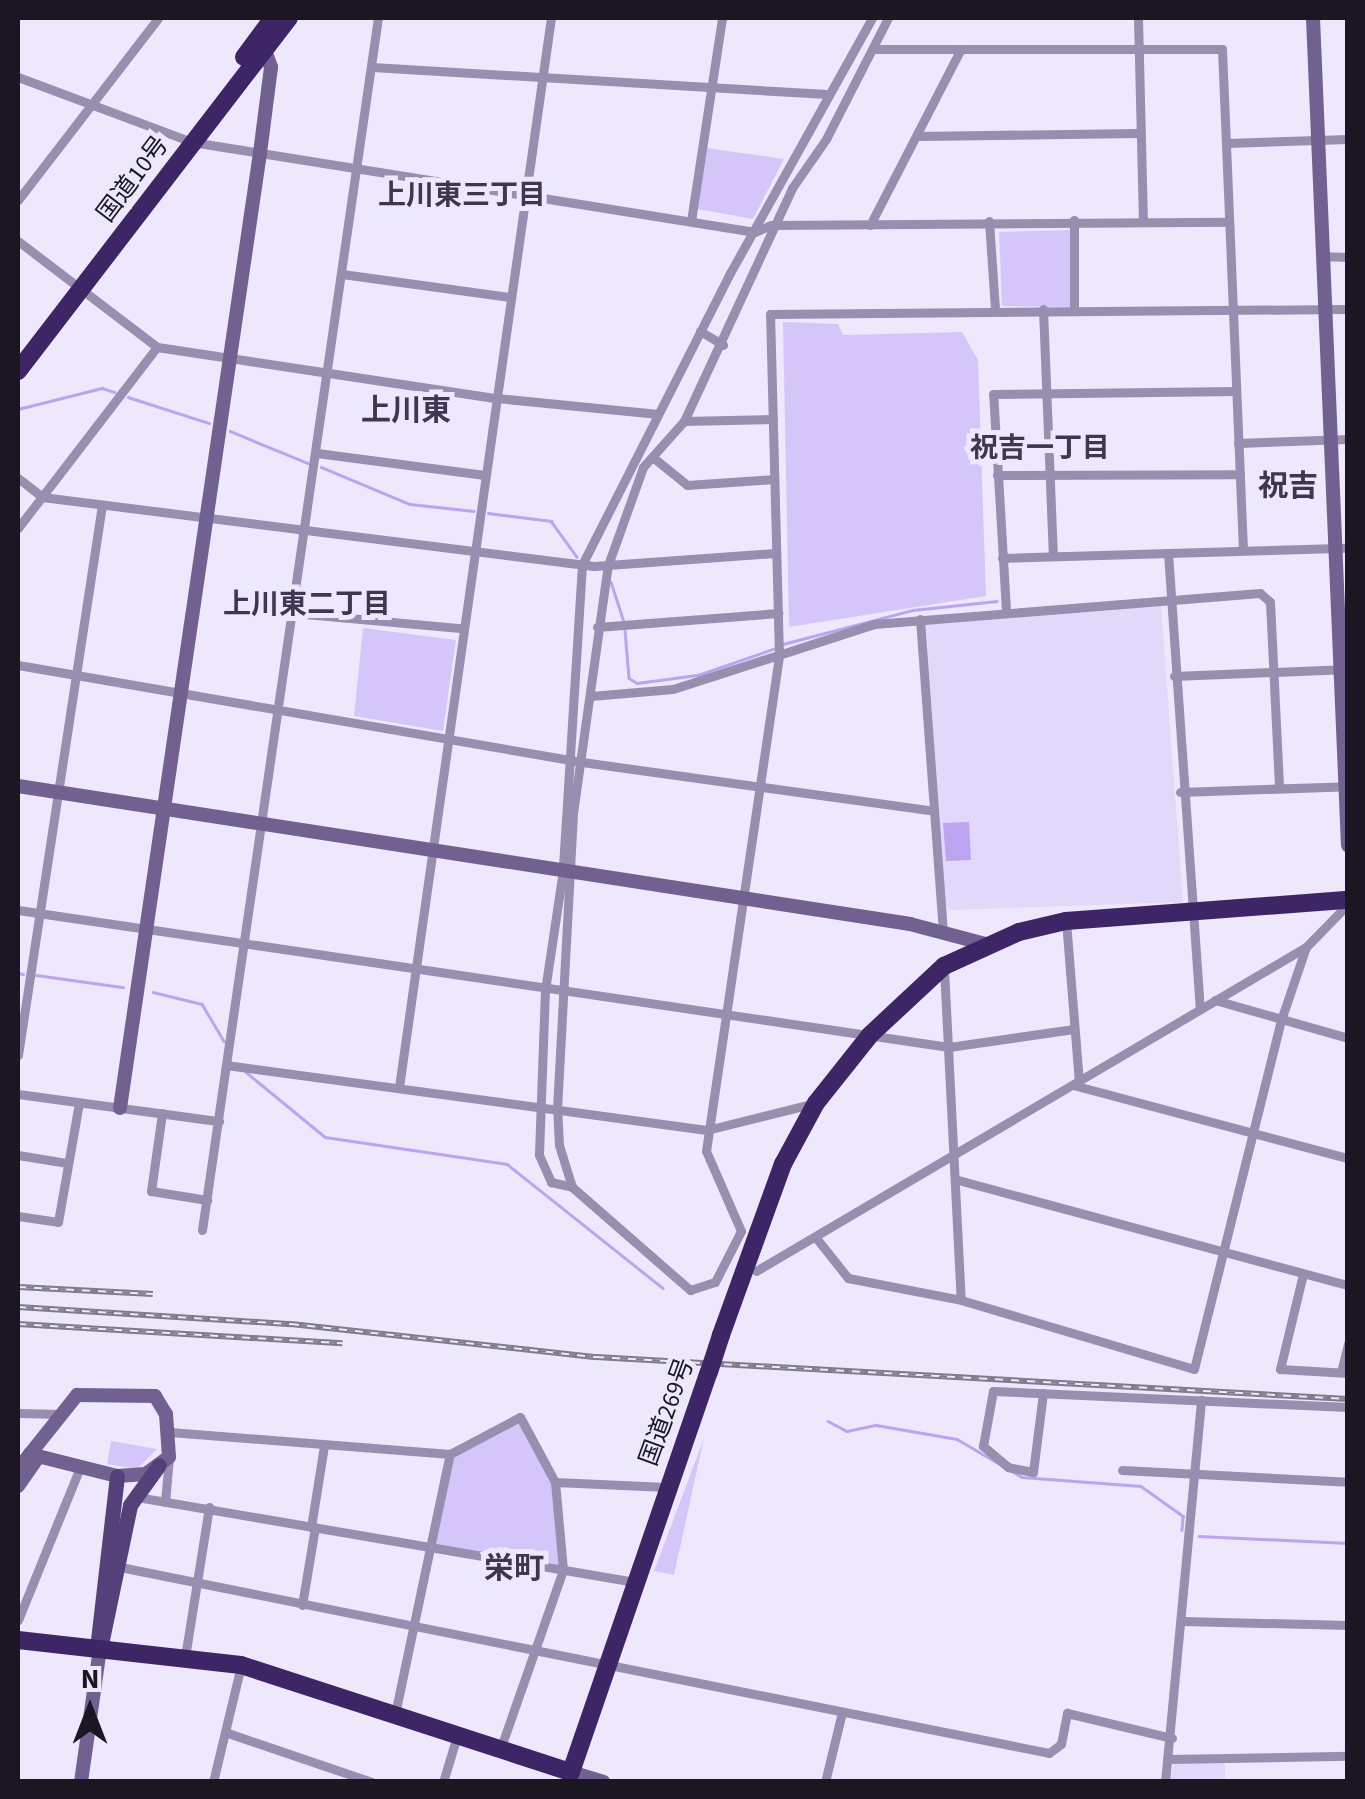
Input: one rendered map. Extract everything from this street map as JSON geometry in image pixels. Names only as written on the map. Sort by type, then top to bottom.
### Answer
[{"type":"highway","name":"国道10号","points":[[18,371],[77,286],[262,42],[274,18]]},
{"type":"highway","name":"国道10号","points":[[262,42],[289,18]]},
{"type":"highway","name":"国道10号","points":[[18,354],[77,286]]},
{"type":"highway","name":"国道269号","points":[[569,1778],[666,1487],[782,1164],[816,1102],[870,1034],[944,966],[985,944],[1066,922],[1348,902]]},
{"type":"highway","points":[[18,1640],[241,1666],[501,1748],[569,1778]]},
{"type":"main road","points":[[100,1649],[136,1497],[164,1461]]},
{"type":"main road","points":[[100,1649],[117,1476]]},
{"type":"street","points":[[18,200],[158,18]]},
{"type":"street","points":[[202,1230],[264,825],[378,18]]},
{"type":"street","points":[[399,1087],[460,628],[551,18]]},
{"type":"street","points":[[691,221],[722,18]]},
{"type":"street","points":[[572,1187],[559,1145],[557,1109],[567,993],[565,757],[582,564],[700,331],[826,94],[872,18]]},
{"type":"street","points":[[888,18],[792,188],[779,225],[684,420],[644,468],[608,565],[597,627],[582,762],[544,990],[538,1107],[546,1173],[551,1182],[572,1187],[690,1290],[715,1282],[728,1263],[741,1221],[708,1167],[708,1130],[779,656],[770,314],[1348,308]]},
{"type":"street","points":[[1138,18],[1138,133],[1144,221]]},
{"type":"street","points":[[1313,18],[1330,439],[1341,548],[1348,845]]},
{"type":"street","points":[[120,1108],[260,153],[271,67],[262,42]]},
{"type":"street","points":[[873,49],[1222,49],[1243,550]]},
{"type":"street","points":[[870,224],[961,50]]},
{"type":"street","points":[[372,67],[826,94]]},
{"type":"street","points":[[18,78],[187,141],[755,232],[779,225],[1074,220],[1228,222]]},
{"type":"street","points":[[919,136],[1138,133]]},
{"type":"street","points":[[1227,143],[1348,139]]},
{"type":"street","points":[[1074,220],[1074,309]]},
{"type":"street","points":[[990,221],[994,310]]},
{"type":"street","points":[[18,241],[156,347],[496,398],[658,414]]},
{"type":"street","points":[[1321,256],[1348,257]]},
{"type":"street","points":[[342,274],[510,297]]},
{"type":"street","points":[[1044,310],[1053,556]]},
{"type":"street","points":[[700,331],[722,346]]},
{"type":"street","points":[[18,528],[156,347]]},
{"type":"street","points":[[1006,610],[993,394],[1236,390]]},
{"type":"street","points":[[684,420],[772,419]]},
{"type":"street","points":[[1238,443],[1348,439]]},
{"type":"street","points":[[317,452],[485,475]]},
{"type":"street","points":[[655,459],[687,485],[774,479]]},
{"type":"street","points":[[997,475],[1240,474]]},
{"type":"street","points":[[18,478],[42,497],[582,564],[776,553]]},
{"type":"street","points":[[18,1055],[22,1002],[102,505]]},
{"type":"street","points":[[1002,558],[1341,548]]},
{"type":"street","points":[[1168,553],[1180,792],[1200,1008]]},
{"type":"street","points":[[591,696],[673,689],[874,624],[1170,597],[1266,596],[1279,786]]},
{"type":"street","points":[[294,613],[460,628]]},
{"type":"street","points":[[597,627],[778,613]]},
{"type":"street","points":[[920,618],[943,930]]},
{"type":"street","points":[[18,665],[582,762],[933,812]]},
{"type":"street","points":[[1174,676],[1344,669]]},
{"type":"street","points":[[18,786],[943,930],[985,944]]},
{"type":"street","points":[[1180,792],[1279,786],[1346,787]]},
{"type":"street","points":[[756,1271],[817,1239],[1306,947],[1348,902]]},
{"type":"street","points":[[18,910],[723,1018],[948,1047],[1074,1029]]},
{"type":"street","points":[[1066,922],[1076,1083]]},
{"type":"street","points":[[817,1239],[848,1278],[960,1300],[1194,1369],[1281,1020],[1306,947]]},
{"type":"street","points":[[944,966],[958,1180],[960,1300]]},
{"type":"street","points":[[1215,1000],[1348,1038]]},
{"type":"street","points":[[226,1065],[708,1130],[816,1102]]},
{"type":"street","points":[[1076,1083],[1348,1158]]},
{"type":"street","points":[[18,1094],[219,1122]]},
{"type":"street","points":[[18,1216],[58,1222],[78,1102]]},
{"type":"street","points":[[162,1114],[151,1190],[207,1200]]},
{"type":"street","points":[[18,1155],[67,1163]]},
{"type":"street","points":[[958,1180],[1348,1286]]},
{"type":"street","points":[[1304,1274],[1280,1369],[1344,1373],[1348,1343]]},
{"type":"street","points":[[1043,1393],[1033,1472],[1008,1466],[983,1446],[994,1391],[1043,1393],[1201,1400],[1348,1407]]},
{"type":"street","points":[[18,1486],[61,1414],[77,1395],[93,1392],[154,1396],[170,1432],[164,1461],[166,1502]]},
{"type":"street","points":[[1164,1782],[1172,1738],[1201,1400]]},
{"type":"street","points":[[18,1413],[61,1414]]},
{"type":"street","points":[[170,1432],[450,1454],[520,1417],[554,1482],[563,1570],[531,1651],[501,1748]]},
{"type":"street","points":[[302,1604],[324,1446]]},
{"type":"street","points":[[395,1714],[450,1454]]},
{"type":"street","points":[[34,1456],[117,1476],[146,1474],[164,1461]]},
{"type":"street","points":[[18,1468],[34,1456]]},
{"type":"street","points":[[18,1620],[80,1467]]},
{"type":"street","points":[[1122,1470],[1348,1482]]},
{"type":"street","points":[[554,1482],[666,1487]]},
{"type":"street","points":[[136,1497],[634,1582]]},
{"type":"street","points":[[185,1659],[209,1507]]},
{"type":"street","points":[[120,1567],[1049,1752],[1060,1744],[1067,1713],[1172,1738]]},
{"type":"street","points":[[1183,1620],[1348,1624]]},
{"type":"street","points":[[82,1782],[100,1649]]},
{"type":"street","points":[[213,1782],[241,1666]]},
{"type":"street","points":[[824,1782],[842,1712]]},
{"type":"street","points":[[225,1732],[372,1782]]},
{"type":"street","points":[[444,1782],[458,1734]]},
{"type":"street","points":[[1168,1758],[1348,1756]]},
{"type":"street","points":[[332,1782],[334,1768]]},
{"type":"street","points":[[569,1778],[603,1782]]},
{"type":"shaded area","points":[[707,148],[784,159],[753,219],[697,209]]},
{"type":"shaded area","points":[[1070,230],[1070,307],[1002,306],[999,232]]},
{"type":"shaded area","points":[[783,322],[838,324],[843,335],[962,332],[978,360],[986,596],[789,627]]},
{"type":"shaded area","points":[[1161,605],[1183,902],[950,910],[944,902],[926,622]]},
{"type":"shaded area","points":[[363,628],[456,640],[443,731],[354,716]]},
{"type":"shaded area","points":[[969,822],[971,860],[946,861],[943,823]]},
{"type":"shaded area","points":[[520,1417],[555,1482],[563,1570],[431,1547],[450,1454]]},
{"type":"shaded area","points":[[704,1438],[674,1575],[654,1571]]},
{"type":"shaded area","points":[[111,1441],[157,1449],[137,1469],[107,1464]]},
{"type":"shaded area","points":[[1174,1763],[1225,1763],[1225,1781],[1170,1782]]},
{"type":"waterway","points":[[18,409],[102,388],[114,392]]},
{"type":"waterway","points":[[128,397],[209,423]]},
{"type":"waterway","points":[[230,431],[308,463]]},
{"type":"waterway","points":[[321,467],[410,504],[474,511]]},
{"type":"waterway","points":[[488,513],[551,521],[577,557]]},
{"type":"waterway","points":[[611,582],[624,622]]},
{"type":"waterway","points":[[783,644],[913,610],[997,601]]},
{"type":"waterway","points":[[625,630],[629,678],[637,683],[698,675],[776,648]]},
{"type":"waterway","points":[[18,973],[23,974]]},
{"type":"waterway","points":[[36,975],[123,987]]},
{"type":"waterway","points":[[153,992],[202,1004],[224,1041]]},
{"type":"waterway","points":[[246,1072],[325,1137],[507,1164],[663,1288]]},
{"type":"waterway","points":[[828,1421],[847,1431],[876,1425],[957,1439],[1022,1477],[1141,1486],[1183,1516],[1182,1530]]},
{"type":"waterway","points":[[1199,1536],[1348,1543]]},
{"type":"railway","points":[[18,1287],[153,1294]]},
{"type":"railway","points":[[18,1307],[291,1324],[596,1357],[1348,1399]]},
{"type":"railway","points":[[18,1324],[342,1343]]},
{"type":"district","name":"上川東三丁目","points":[[462,195]]},
{"type":"district","name":"上川東","points":[[406,411]]},
{"type":"district","name":"祝吉一丁目","points":[[1040,448]]},
{"type":"district","name":"祝吉","points":[[1288,487]]},
{"type":"district","name":"上川東二丁目","points":[[307,604]]},
{"type":"district","name":"栄町","points":[[514,1569]]}]
